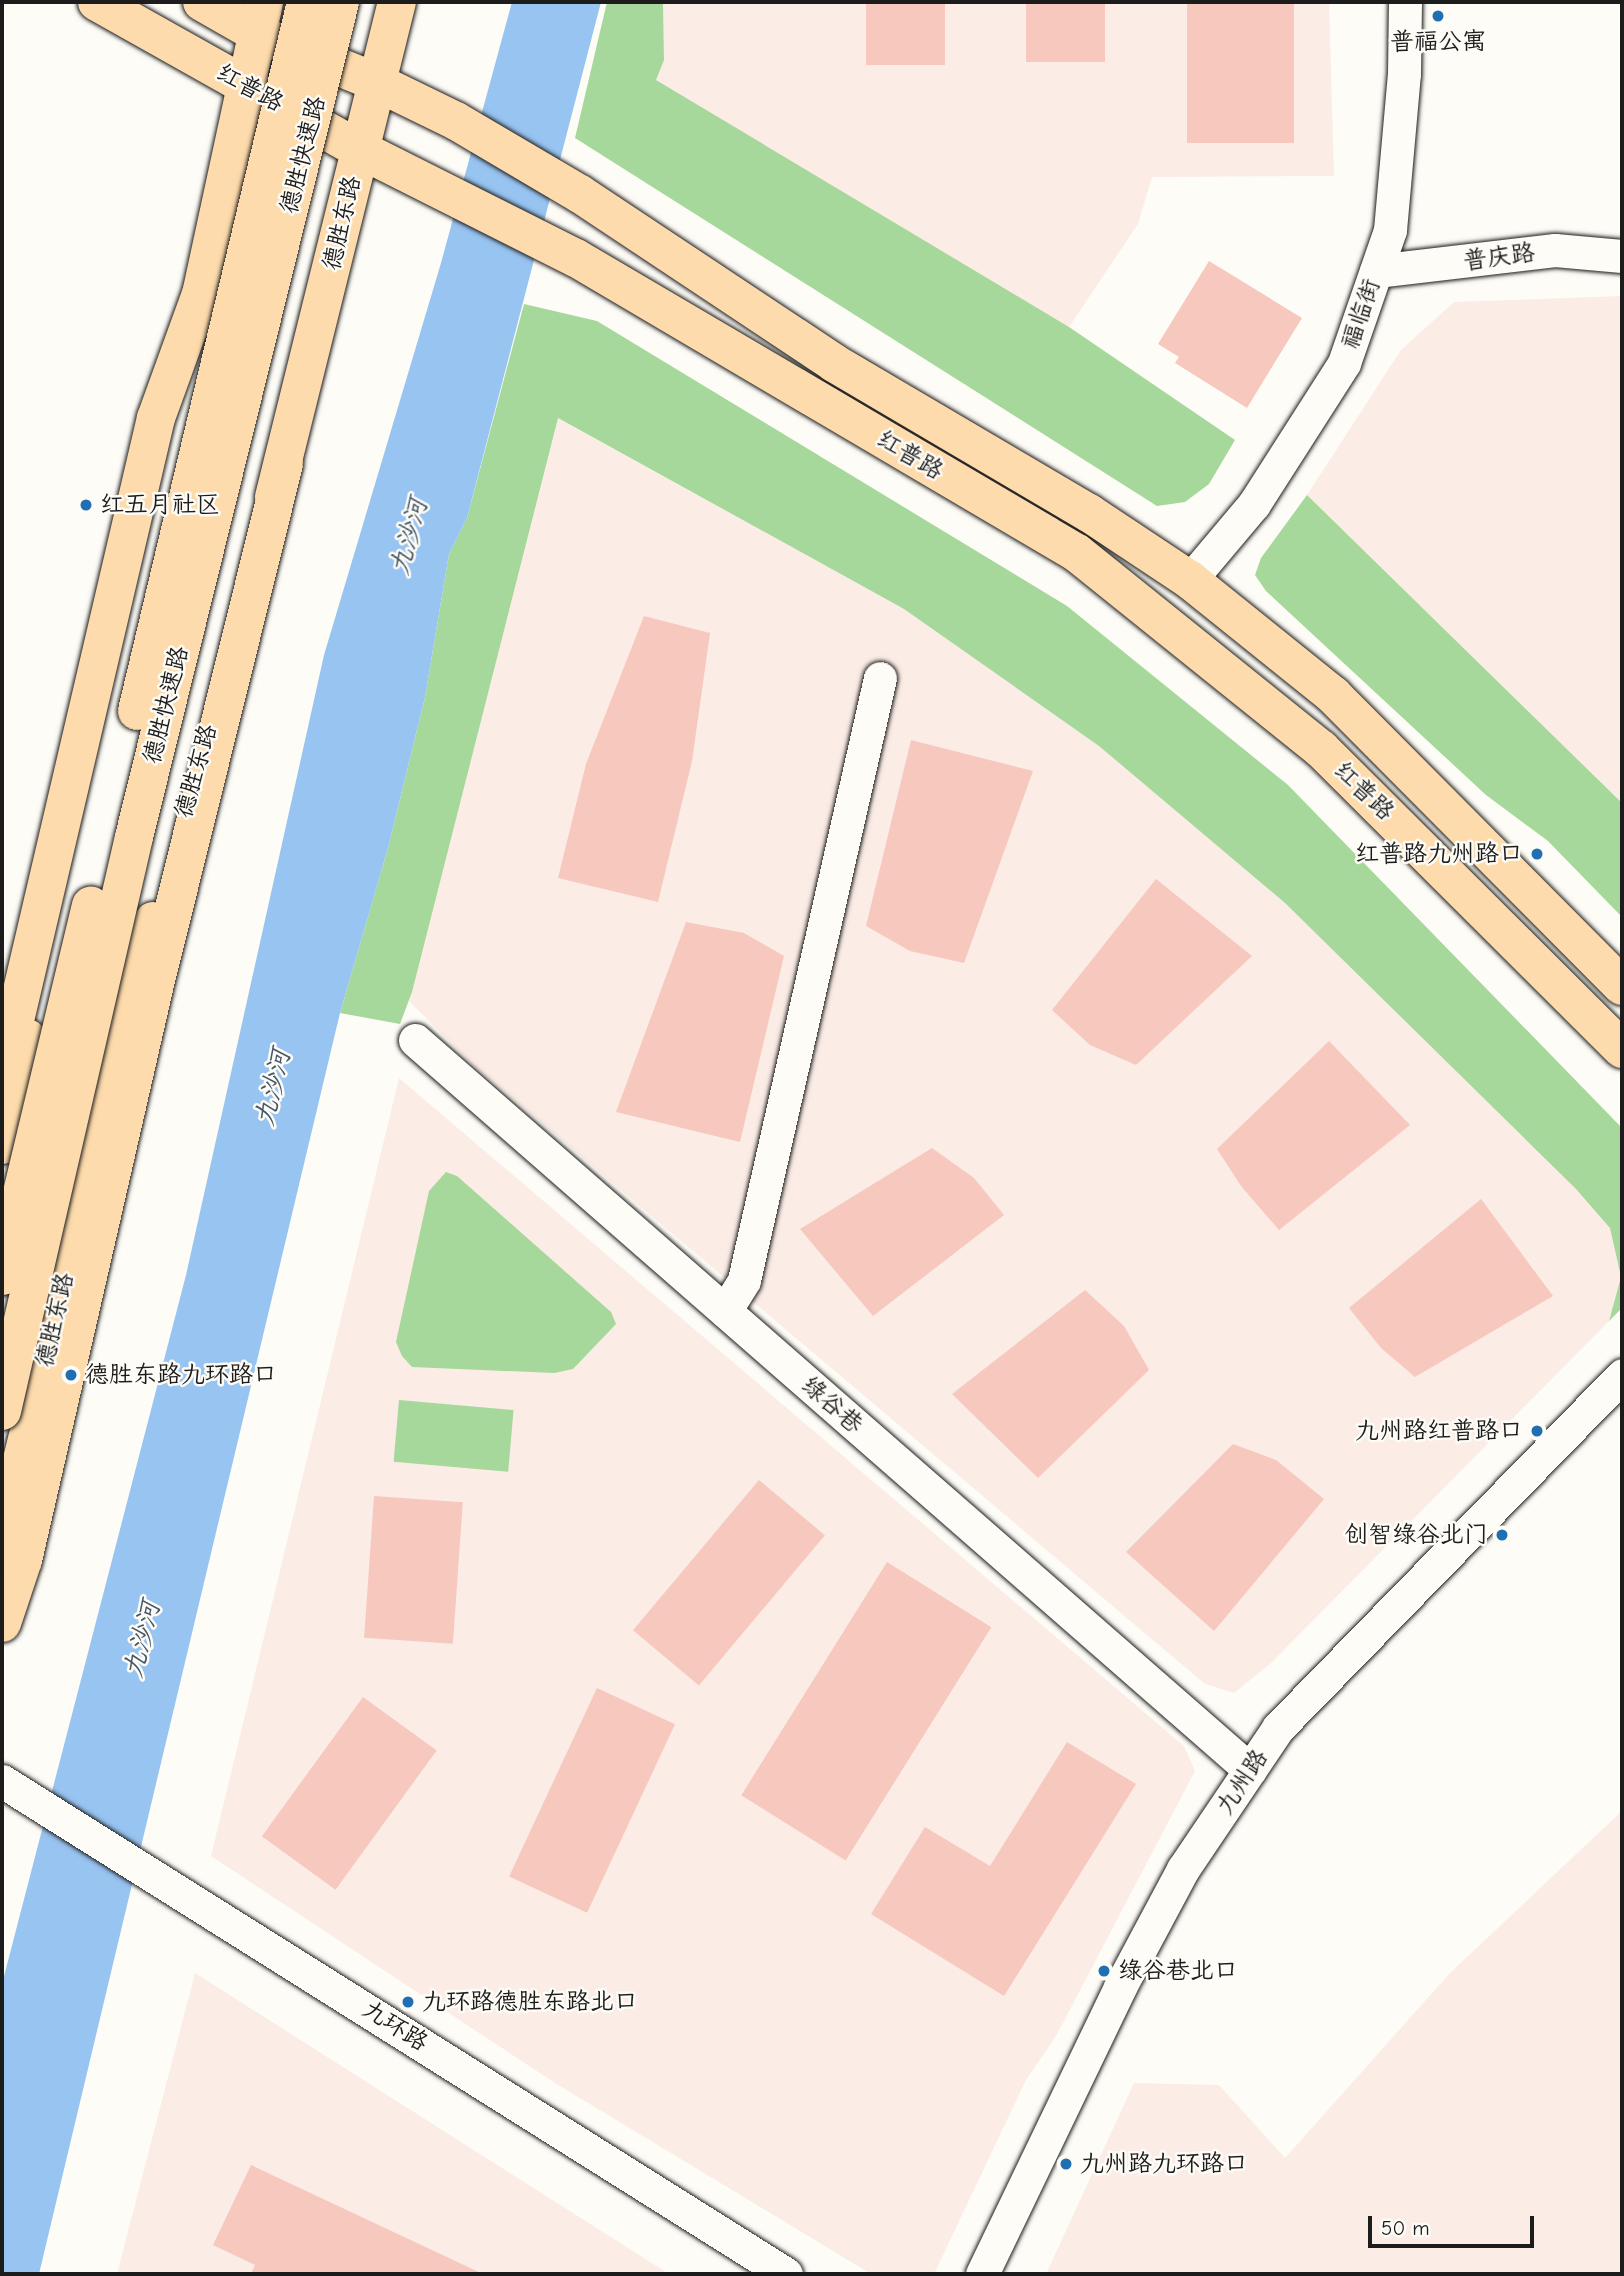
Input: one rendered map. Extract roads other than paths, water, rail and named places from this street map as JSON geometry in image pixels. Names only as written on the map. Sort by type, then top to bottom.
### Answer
[{"type":"main road","name":"红普路","points":[[97,2],[359,149],[434,184],[576,258],[1077,553],[1321,749],[1622,1049]]},
{"type":"main road","name":"红普路","points":[[202,2],[261,18],[376,82],[456,121],[580,194],[834,363],[1078,506],[1190,580],[1333,695],[1622,986]]},
{"type":"main road","name":"德胜快速路","points":[[2,1276],[306,2]]},
{"type":"main road","name":"德胜快速路","points":[[2,1411],[134,837],[340,2]]},
{"type":"main road","name":"德胜东路","points":[[2,1542],[132,994],[284,464],[397,2]]},
{"type":"main road","points":[[2,1145],[203,288],[261,18]]},
{"type":"main road","points":[[2,1076],[156,418],[203,288]]},
{"type":"main road","points":[[2,1623],[23,1560],[221,712],[284,464]]},
{"type":"street","name":"福临街","points":[[1190,580],[1254,504],[1344,363],[1390,230],[1404,74],[1405,2]]},
{"type":"street","name":"普庆路","points":[[1376,271],[1555,250],[1622,256]]},
{"type":"street","points":[[724,1311],[744,1280],[880,678]]},
{"type":"street","name":"绿谷巷","points":[[415,1040],[1250,1770]]},
{"type":"street","name":"九州路","points":[[982,2274],[1120,1987],[1183,1869],[1278,1728],[1622,1375]]},
{"type":"street","name":"九环路","points":[[7,1783],[786,2274]]},
{"type":"water","name":"九沙河","points":[[512,2],[601,2],[467,518],[449,554],[425,697],[388,848],[340,1013],[39,2274],[2,2274],[2,1984],[186,1275],[324,655],[441,263]]},
{"type":"place","name":"普福公寓","points":[[1438,16]]},
{"type":"place","name":"红五月社区","points":[[86,505]]},
{"type":"place","name":"红普路九州路口","points":[[1537,854]]},
{"type":"place","name":"德胜东路九环路口","points":[[71,1375]]},
{"type":"place","name":"九州路红普路口","points":[[1537,1431]]},
{"type":"place","name":"创智绿谷北门","points":[[1502,1535]]},
{"type":"place","name":"绿谷巷北口","points":[[1104,1971]]},
{"type":"place","name":"九环路德胜东路北口","points":[[408,2002]]},
{"type":"place","name":"九州路九环路口","points":[[1066,2164]]}]
